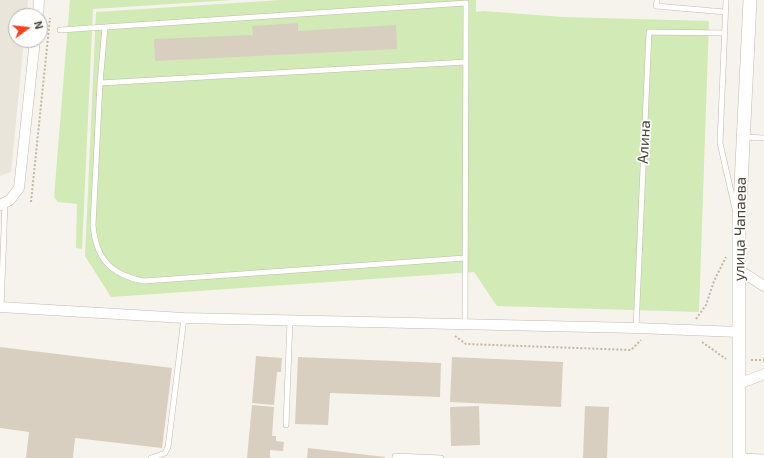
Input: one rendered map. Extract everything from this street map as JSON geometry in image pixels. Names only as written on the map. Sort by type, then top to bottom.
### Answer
[{"type":"street","name":"улица Чапаева","points":[[741,457],[739,384],[739,226],[750,0]]},
{"type":"street","points":[[3,204],[10,200],[19,188],[34,48]]},
{"type":"street","points":[[739,270],[764,286]]},
{"type":"street","points":[[1,308],[184,318],[636,328],[740,332]]},
{"type":"street","points":[[739,384],[764,374]]},
{"type":"lane","points":[[656,0],[656,6],[725,12]]},
{"type":"lane","points":[[726,0],[720,143],[739,226]]},
{"type":"lane","points":[[60,30],[466,3],[465,324]]},
{"type":"lane","points":[[105,27],[100,83],[93,225],[94,237],[98,251],[107,264],[117,272],[129,278],[144,281],[465,258]]},
{"type":"lane","name":"Алина","points":[[636,328],[649,32],[724,33]]},
{"type":"lane","points":[[100,83],[466,62]]},
{"type":"lane","points":[[743,136],[764,138]]},
{"type":"lane","points":[[1,308],[3,204]]},
{"type":"lane","points":[[151,458],[165,453],[168,446],[184,318]]},
{"type":"lane","points":[[286,425],[290,320]]},
{"type":"lane","points":[[395,458],[395,456],[441,458]]},
{"type":"lane","points":[[741,457],[764,457]]},
{"type":"path","points":[[31,202],[50,16]]},
{"type":"path","points":[[689,330],[706,305],[714,281],[728,252]]},
{"type":"path","points":[[450,332],[466,344],[631,350],[643,338]]},
{"type":"path","points":[[697,339],[727,360]]},
{"type":"shaded area","points":[[0,0],[28,0],[28,8],[8,8],[8,48],[23,48],[11,172],[0,176]]},
{"type":"green space","points":[[70,0],[233,0],[93,9],[82,249],[76,248],[77,204],[58,202],[54,197]]},
{"type":"green space","points":[[281,0],[476,0],[476,12],[483,11],[563,17],[709,21],[699,312],[497,306],[474,272],[111,297],[85,256],[96,12]]},
{"type":"building","points":[[298,23],[298,31],[396,25],[397,49],[155,61],[154,39],[253,35],[252,26]]},
{"type":"building","points":[[0,347],[172,368],[162,448],[75,438],[73,458],[26,458],[29,432],[0,428]]},
{"type":"building","points":[[256,356],[282,358],[281,372],[277,372],[274,405],[252,403]]},
{"type":"building","points":[[298,357],[441,363],[440,397],[330,393],[328,425],[295,424]]},
{"type":"building","points":[[452,357],[563,362],[561,407],[450,402]]},
{"type":"building","points":[[252,405],[274,407],[272,436],[276,436],[276,441],[284,442],[283,451],[270,450],[270,458],[247,458]]},
{"type":"building","points":[[479,406],[480,445],[451,446],[450,407]]},
{"type":"building","points":[[585,406],[609,407],[607,458],[583,458]]},
{"type":"building","points":[[308,448],[385,457],[385,458],[307,458]]}]
